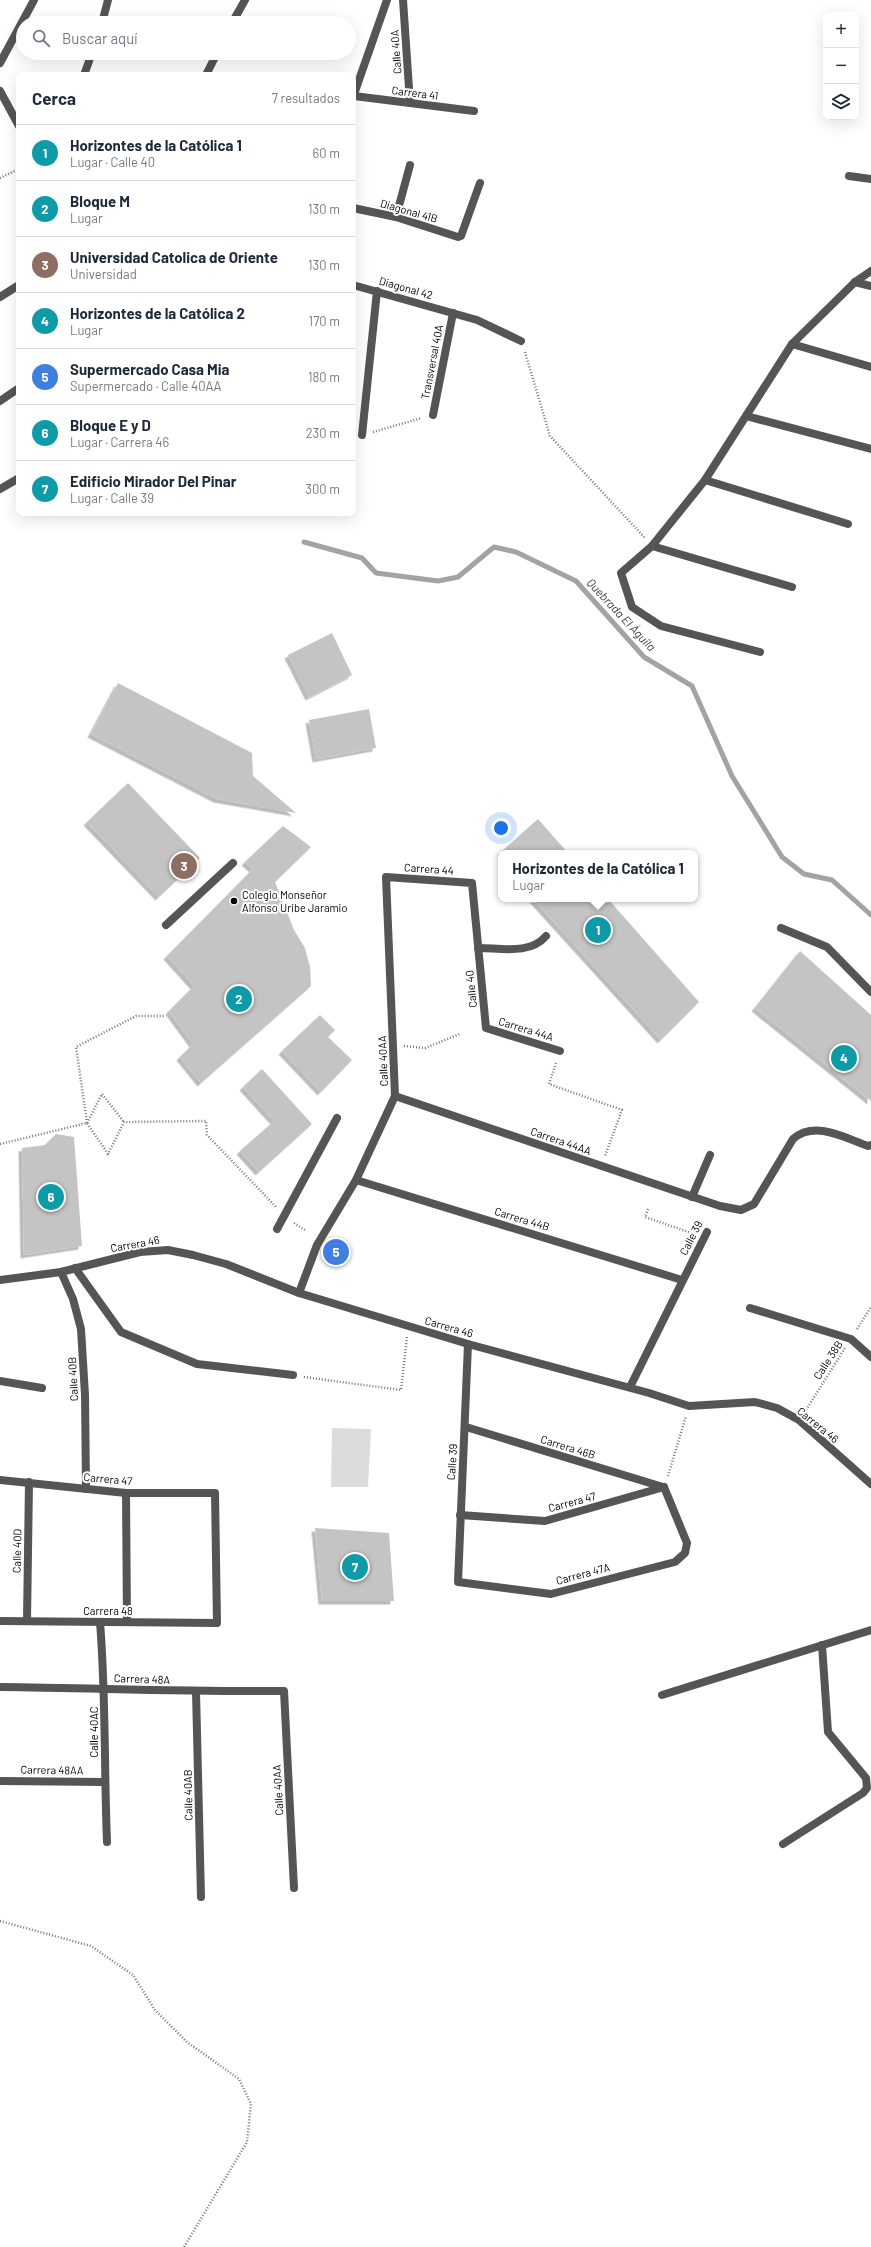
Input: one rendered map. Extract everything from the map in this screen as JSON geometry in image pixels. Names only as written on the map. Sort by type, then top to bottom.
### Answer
[{"type":"street","points":[[25,16],[34,0]]},
{"type":"street","points":[[104,16],[108,0]]},
{"type":"street","points":[[236,16],[245,0]]},
{"type":"street","points":[[356,88],[387,0]]},
{"type":"street","name":"Calle 40A","points":[[403,0],[410,103]]},
{"type":"street","points":[[0,63],[16,33]]},
{"type":"street","points":[[85,72],[89,60]]},
{"type":"street","points":[[208,72],[214,60]]},
{"type":"street","points":[[0,91],[16,120]]},
{"type":"street","name":"Carrera 41","points":[[356,96],[474,111]]},
{"type":"street","points":[[396,218],[410,165]]},
{"type":"street","points":[[849,176],[871,179]]},
{"type":"street","name":"Diagonal 41B","points":[[356,209],[396,218],[458,237],[461,236],[480,183]]},
{"type":"street","points":[[760,652],[661,626],[632,607],[620,573],[652,546],[705,480],[792,344],[855,282],[871,272]]},
{"type":"street","points":[[855,282],[871,286]]},
{"type":"street","name":"Diagonal 42","points":[[356,286],[477,320],[522,341]]},
{"type":"street","points":[[0,297],[16,287]]},
{"type":"street","points":[[362,435],[376,292]]},
{"type":"street","name":"Transversal 40A","points":[[432,415],[453,313]]},
{"type":"street","points":[[792,344],[871,367]]},
{"type":"street","points":[[0,401],[16,390]]},
{"type":"street","points":[[746,416],[871,449]]},
{"type":"street","points":[[0,489],[16,480]]},
{"type":"street","points":[[705,480],[848,524]]},
{"type":"street","points":[[652,546],[792,587]]},
{"type":"street","points":[[166,926],[232,863]]},
{"type":"street","name":"Carrera 44","points":[[386,877],[472,883]]},
{"type":"street","name":"Calle 40AA","points":[[299,1293],[317,1245],[356,1180],[395,1096],[386,877]]},
{"type":"street","name":"Calle 40","points":[[472,883],[486,1028]]},
{"type":"street","points":[[781,928],[827,947],[871,992]]},
{"type":"street","points":[[478,948],[530,948],[538,944],[546,936]]},
{"type":"street","name":"Carrera 44A","points":[[486,1028],[560,1051]]},
{"type":"street","name":"Carrera 44AA","points":[[395,1096],[692,1197],[720,1206],[741,1210],[754,1204],[794,1138],[808,1130],[820,1130],[868,1146],[871,1145]]},
{"type":"street","points":[[277,1229],[338,1118]]},
{"type":"street","points":[[692,1197],[710,1155]]},
{"type":"street","name":"Carrera 44B","points":[[356,1180],[682,1280]]},
{"type":"street","name":"Calle 39","points":[[630,1388],[705,1235]]},
{"type":"street","name":"Carrera 46","points":[[0,1280],[61,1272],[140,1252],[168,1250],[226,1264],[299,1293],[468,1344],[630,1388],[689,1406],[755,1402],[777,1408],[799,1420],[871,1484]]},
{"type":"street","points":[[74,1268],[121,1332],[197,1364],[293,1375]]},
{"type":"street","name":"Calle 40B","points":[[61,1272],[72,1299],[81,1329],[85,1395],[86,1489]]},
{"type":"street","points":[[750,1308],[851,1339],[871,1357]]},
{"type":"street","name":"Calle 39","points":[[458,1582],[460,1515],[466,1427],[468,1344]]},
{"type":"street","points":[[0,1381],[42,1388]]},
{"type":"street","name":"Carrera 46B","points":[[466,1427],[664,1487]]},
{"type":"street","name":"Carrera 47","points":[[0,1480],[126,1493],[214,1493],[217,1623]]},
{"type":"street","name":"Calle 40D","points":[[27,1621],[29,1482]]},
{"type":"street","name":"Carrera 47","points":[[460,1515],[545,1521],[565,1517],[664,1487]]},
{"type":"street","name":"Carrera 47A","points":[[458,1582],[551,1594],[675,1562],[684,1554],[687,1542],[664,1487]]},
{"type":"street","points":[[126,1493],[127,1622]]},
{"type":"street","name":"Carrera 48","points":[[0,1622],[217,1623]]},
{"type":"street","name":"Calle 40AC","points":[[100,1622],[105,1688],[105,1782],[107,1842]]},
{"type":"street","points":[[662,1695],[871,1630]]},
{"type":"street","points":[[783,1844],[864,1793],[867,1788],[866,1778],[828,1732],[822,1645]]},
{"type":"street","name":"Carrera 48A","points":[[0,1687],[105,1688],[196,1692],[284,1691]]},
{"type":"street","name":"Calle 40AA","points":[[284,1691],[294,1888]]},
{"type":"street","name":"Calle 40AB","points":[[196,1692],[201,1896]]},
{"type":"street","name":"Carrera 48AA","points":[[0,1780],[105,1782]]},
{"type":"path","points":[[0,178],[16,170]]},
{"type":"path","points":[[522,341],[550,436],[652,546]]},
{"type":"path","points":[[362,435],[432,415]]},
{"type":"path","points":[[124,1122],[108,1154],[86,1123],[76,1047],[136,1016],[166,1016]]},
{"type":"path","points":[[393,1045],[425,1048],[460,1034]]},
{"type":"path","points":[[560,1051],[549,1084],[622,1110],[602,1166]]},
{"type":"path","points":[[0,1144],[86,1123],[102,1094],[124,1122]]},
{"type":"path","points":[[124,1122],[206,1121],[207,1135],[284,1217],[305,1230]]},
{"type":"path","points":[[648,1209],[645,1217],[705,1235]]},
{"type":"path","name":"Calle 38B","points":[[799,1420],[871,1308]]},
{"type":"path","points":[[293,1375],[400,1390],[408,1326]]},
{"type":"path","points":[[664,1487],[689,1406]]},
{"type":"path","points":[[0,1921],[91,1946],[133,1975],[155,2010],[187,2042],[239,2079],[251,2104],[247,2142],[184,2247]]},
{"type":"shaded area","points":[[332,1428],[371,1429],[368,1487],[331,1487]]},
{"type":"building","points":[[332,633],[352,675],[309,697],[288,655]]},
{"type":"building","points":[[118,683],[252,753],[253,776],[296,813],[217,799],[91,734]]},
{"type":"building","points":[[369,709],[376,748],[316,759],[309,720]]},
{"type":"building","points":[[128,783],[200,858],[159,897],[87,822]]},
{"type":"building","points":[[538,819],[565,850],[503,850]]},
{"type":"building","points":[[283,826],[311,847],[275,882],[294,930],[305,948],[310,967],[311,986],[201,1083],[180,1057],[193,1044],[169,1011],[194,986],[167,956],[253,869],[245,862]]},
{"type":"building","points":[[536,902],[611,902],[699,1002],[661,1040]]},
{"type":"building","points":[[800,951],[871,1015],[871,1101],[755,1008]]},
{"type":"building","points":[[320,1015],[335,1030],[328,1037],[352,1060],[321,1092],[282,1051]]},
{"type":"building","points":[[262,1069],[312,1124],[259,1172],[240,1151],[274,1121],[243,1087]]},
{"type":"building","points":[[56,1134],[74,1137],[82,1246],[24,1255],[22,1148],[45,1145]]},
{"type":"building","points":[[315,1528],[389,1533],[394,1601],[322,1601]]},
{"type":"waterway","name":"Quebrada El Águila","points":[[304,542],[362,558],[376,573],[438,581],[458,577],[494,547],[516,552],[576,581],[644,657],[692,686],[732,776],[782,857],[804,874],[832,880],[871,915]]},
{"type":"place","name":"Universidad Catolica de Oriente","points":[[184,866]]},
{"type":"place","name":"Colegio Monseñor Alfonso Uribe Jaramio","points":[[234,901]]},
{"type":"place","name":"Horizontes de la Católica 1","points":[[598,930]]},
{"type":"place","name":"Bloque M","points":[[239,999]]},
{"type":"place","name":"Horizontes de la Católica 2","points":[[844,1058]]},
{"type":"place","name":"Bloque E y D","points":[[51,1197]]},
{"type":"place","name":"Supermercado Casa Mia","points":[[336,1252]]},
{"type":"place","name":"Edificio Mirador Del Pinar","points":[[355,1567]]}]
